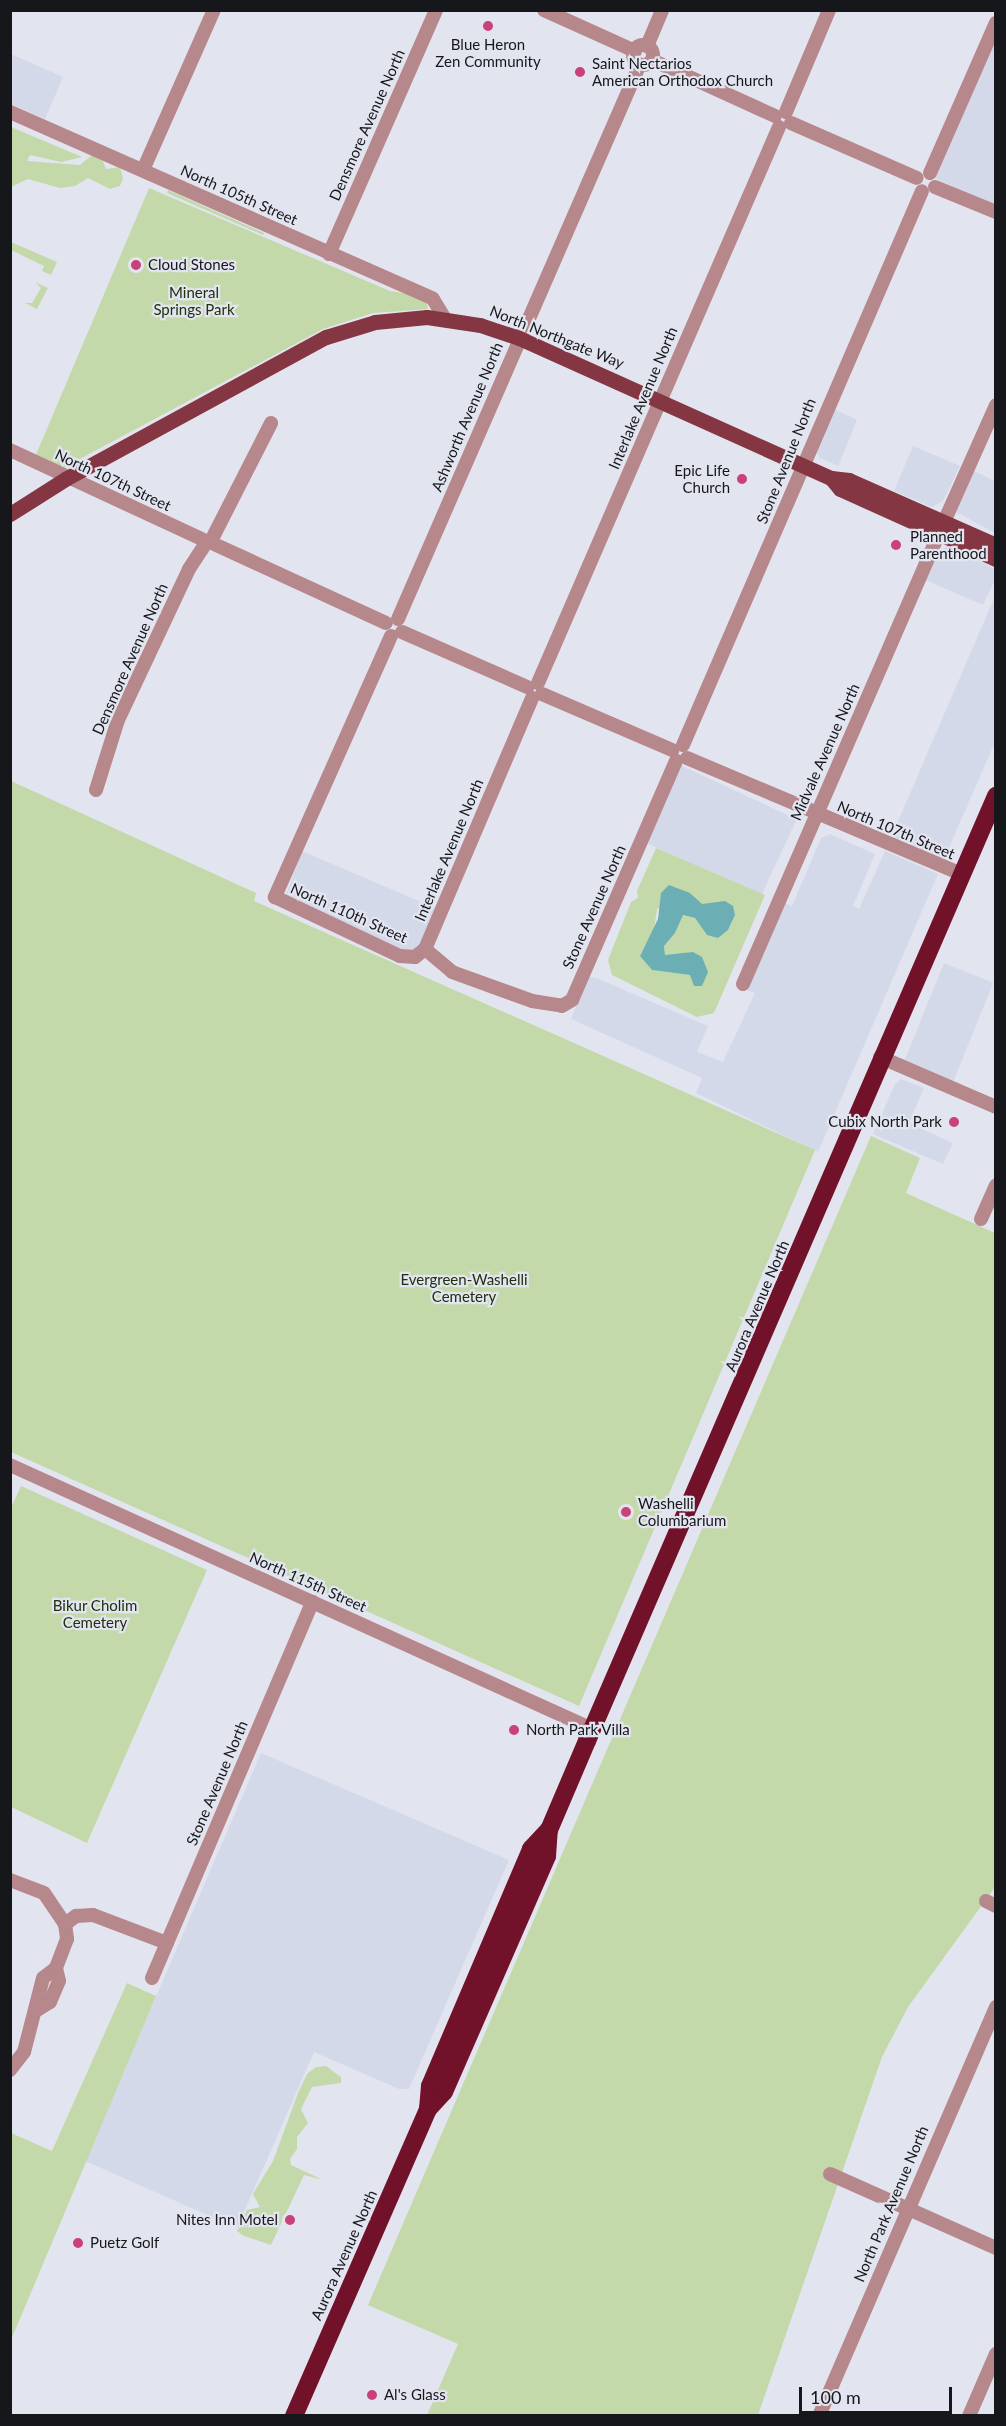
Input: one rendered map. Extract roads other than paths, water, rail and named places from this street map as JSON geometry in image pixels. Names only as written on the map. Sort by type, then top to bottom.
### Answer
[{"type":"highway","name":"Aurora Avenue North","points":[[294,2415],[428,2109],[430,2086],[531,1849],[549,1830],[809,1232],[880,1057],[961,874],[989,826],[996,796]]},
{"type":"main road","name":"North Northgate Way","points":[[10,514],[67,478],[326,337],[393,319],[445,318],[519,338],[831,478],[840,489],[941,528],[996,545]]},
{"type":"main road","name":"North Northgate Way","points":[[941,528],[996,559]]},
{"type":"street","points":[[142,170],[214,10]]},
{"type":"street","name":"Densmore Avenue North","points":[[329,254],[436,10]]},
{"type":"street","points":[[544,10],[783,120],[996,212]]},
{"type":"street","name":"Ashworth Avenue North","points":[[275,897],[662,10]]},
{"type":"street","name":"Interlake Avenue North","points":[[425,949],[829,10]]},
{"type":"street","name":"Stone Avenue North","points":[[572,1000],[801,464],[996,23]]},
{"type":"street","name":"North 105th Street","points":[[10,112],[433,299],[445,318]]},
{"type":"street","name":"Midvale Avenue North","points":[[743,984],[996,405]]},
{"type":"street","name":"Densmore Avenue North","points":[[96,790],[118,720],[189,569],[208,541],[271,423]]},
{"type":"street","name":"North 107th Street","points":[[10,450],[535,690],[816,814],[961,874]]},
{"type":"street","name":"North 110th Street","points":[[275,897],[400,956],[415,957],[425,949],[452,972],[532,1000],[562,1006],[572,1000]]},
{"type":"street","points":[[880,1057],[996,1107]]},
{"type":"street","points":[[981,1219],[996,1185]]},
{"type":"street","name":"North 115th Street","points":[[10,1465],[592,1729]]},
{"type":"street","name":"Stone Avenue North","points":[[152,1977],[312,1602]]},
{"type":"street","points":[[10,1880],[44,1893],[64,1924],[66,1944],[56,1968],[58,1981],[51,2002],[37,2010],[24,2052],[10,2070]]},
{"type":"street","points":[[64,1924],[76,1916],[93,1915],[167,1943]]},
{"type":"street","name":"North Park Avenue North","points":[[819,2415],[996,2007]]},
{"type":"street","points":[[830,2175],[996,2248]]},
{"type":"street","points":[[969,2415],[996,2354]]},
{"type":"water","points":[[669,885],[690,893],[702,904],[725,901],[733,906],[735,915],[728,930],[718,938],[707,935],[695,918],[683,915],[675,933],[664,946],[665,955],[693,952],[702,957],[708,972],[702,986],[694,986],[690,975],[652,970],[640,956],[658,919],[661,893]]},
{"type":"place","name":"Blue Heron Zen Community","points":[[488,26]]},
{"type":"place","name":"Saint Nectarios American Orthodox Church","points":[[580,72]]},
{"type":"place","name":"Cloud Stones","points":[[136,265]]},
{"type":"place","name":"Epic Life Church","points":[[742,479]]},
{"type":"place","name":"Planned Parenthood","points":[[896,545]]},
{"type":"place","name":"Cubix North Park","points":[[954,1122]]},
{"type":"place","name":"Washelli Columbarium","points":[[626,1512]]},
{"type":"place","name":"North Park Villa","points":[[514,1730]]},
{"type":"place","name":"Nites Inn Motel","points":[[290,2220]]},
{"type":"place","name":"Puetz Golf","points":[[78,2243]]},
{"type":"place","name":"Al's Glass","points":[[372,2395]]},
{"type":"park label","name":"Mineral Springs Park","points":[[194,300]]},
{"type":"park label","name":"Evergreen-Washelli Cemetery","points":[[464,1288]]},
{"type":"park label","name":"Bikur Cholim Cemetery","points":[[95,1614]]}]
